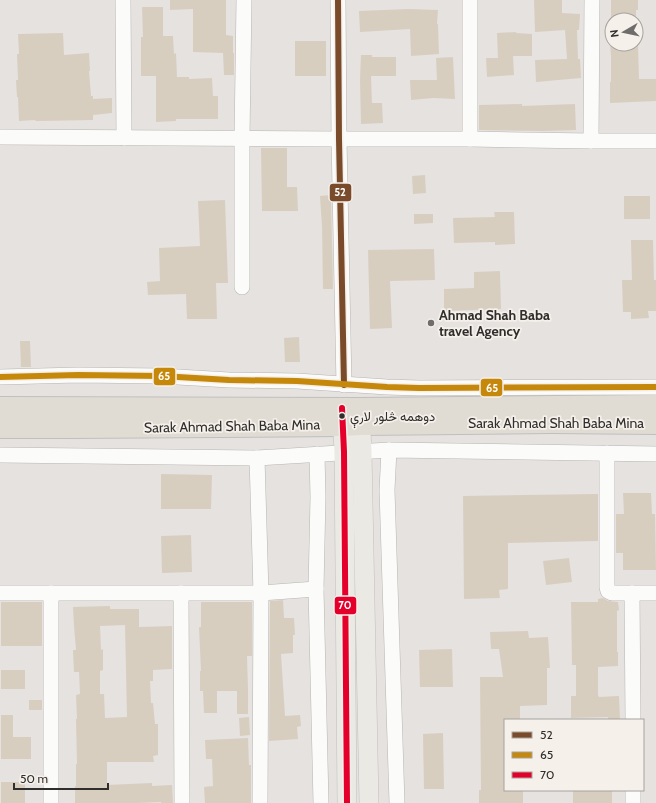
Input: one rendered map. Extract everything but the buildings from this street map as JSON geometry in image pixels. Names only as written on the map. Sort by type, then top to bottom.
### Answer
[{"type":"highway","points":[[0,408],[351,416],[656,406]]},
{"type":"highway","name":"Sarak Ahmad Shah Baba Mina","points":[[0,427],[70,428],[351,416],[543,422],[656,423]]},
{"type":"main road","points":[[351,416],[362,452],[369,803]]},
{"type":"main road","points":[[347,803],[344,452],[351,416]]},
{"type":"street","points":[[123,0],[124,138]]},
{"type":"street","points":[[242,287],[244,0]]},
{"type":"street","points":[[338,0],[344,385]]},
{"type":"street","points":[[470,0],[470,139]]},
{"type":"street","points":[[591,141],[592,0]]},
{"type":"street","points":[[0,137],[656,141]]},
{"type":"street","points":[[0,378],[78,375],[161,376],[229,380],[297,381],[344,385],[419,388],[656,387]]},
{"type":"street","points":[[389,450],[387,490],[397,803]]},
{"type":"street","points":[[0,455],[257,458],[389,450],[656,454]]},
{"type":"street","points":[[607,453],[608,591],[612,593],[656,593]]},
{"type":"street","points":[[317,454],[318,497],[316,589],[320,803]]},
{"type":"street","points":[[257,458],[261,593],[260,803]]},
{"type":"street","points":[[0,593],[261,593],[316,589]]},
{"type":"street","points":[[51,593],[51,803]]},
{"type":"street","points":[[181,593],[182,803]]},
{"type":"street","points":[[632,593],[633,719]]},
{"type":"street","points":[[633,791],[633,803]]},
{"type":"transit line","name":"52","points":[[338,0],[344,385]]},
{"type":"transit line","name":"65","points":[[0,377],[78,375],[161,376],[229,380],[297,381],[419,388],[656,387]]},
{"type":"transit line","name":"70","points":[[342,408],[344,452],[347,803]]},
{"type":"place","name":"Ahmad Shah Baba travel Agency","points":[[431,323]]},
{"type":"place","name":"دوهمه څلور لارې","points":[[342,416]]}]
